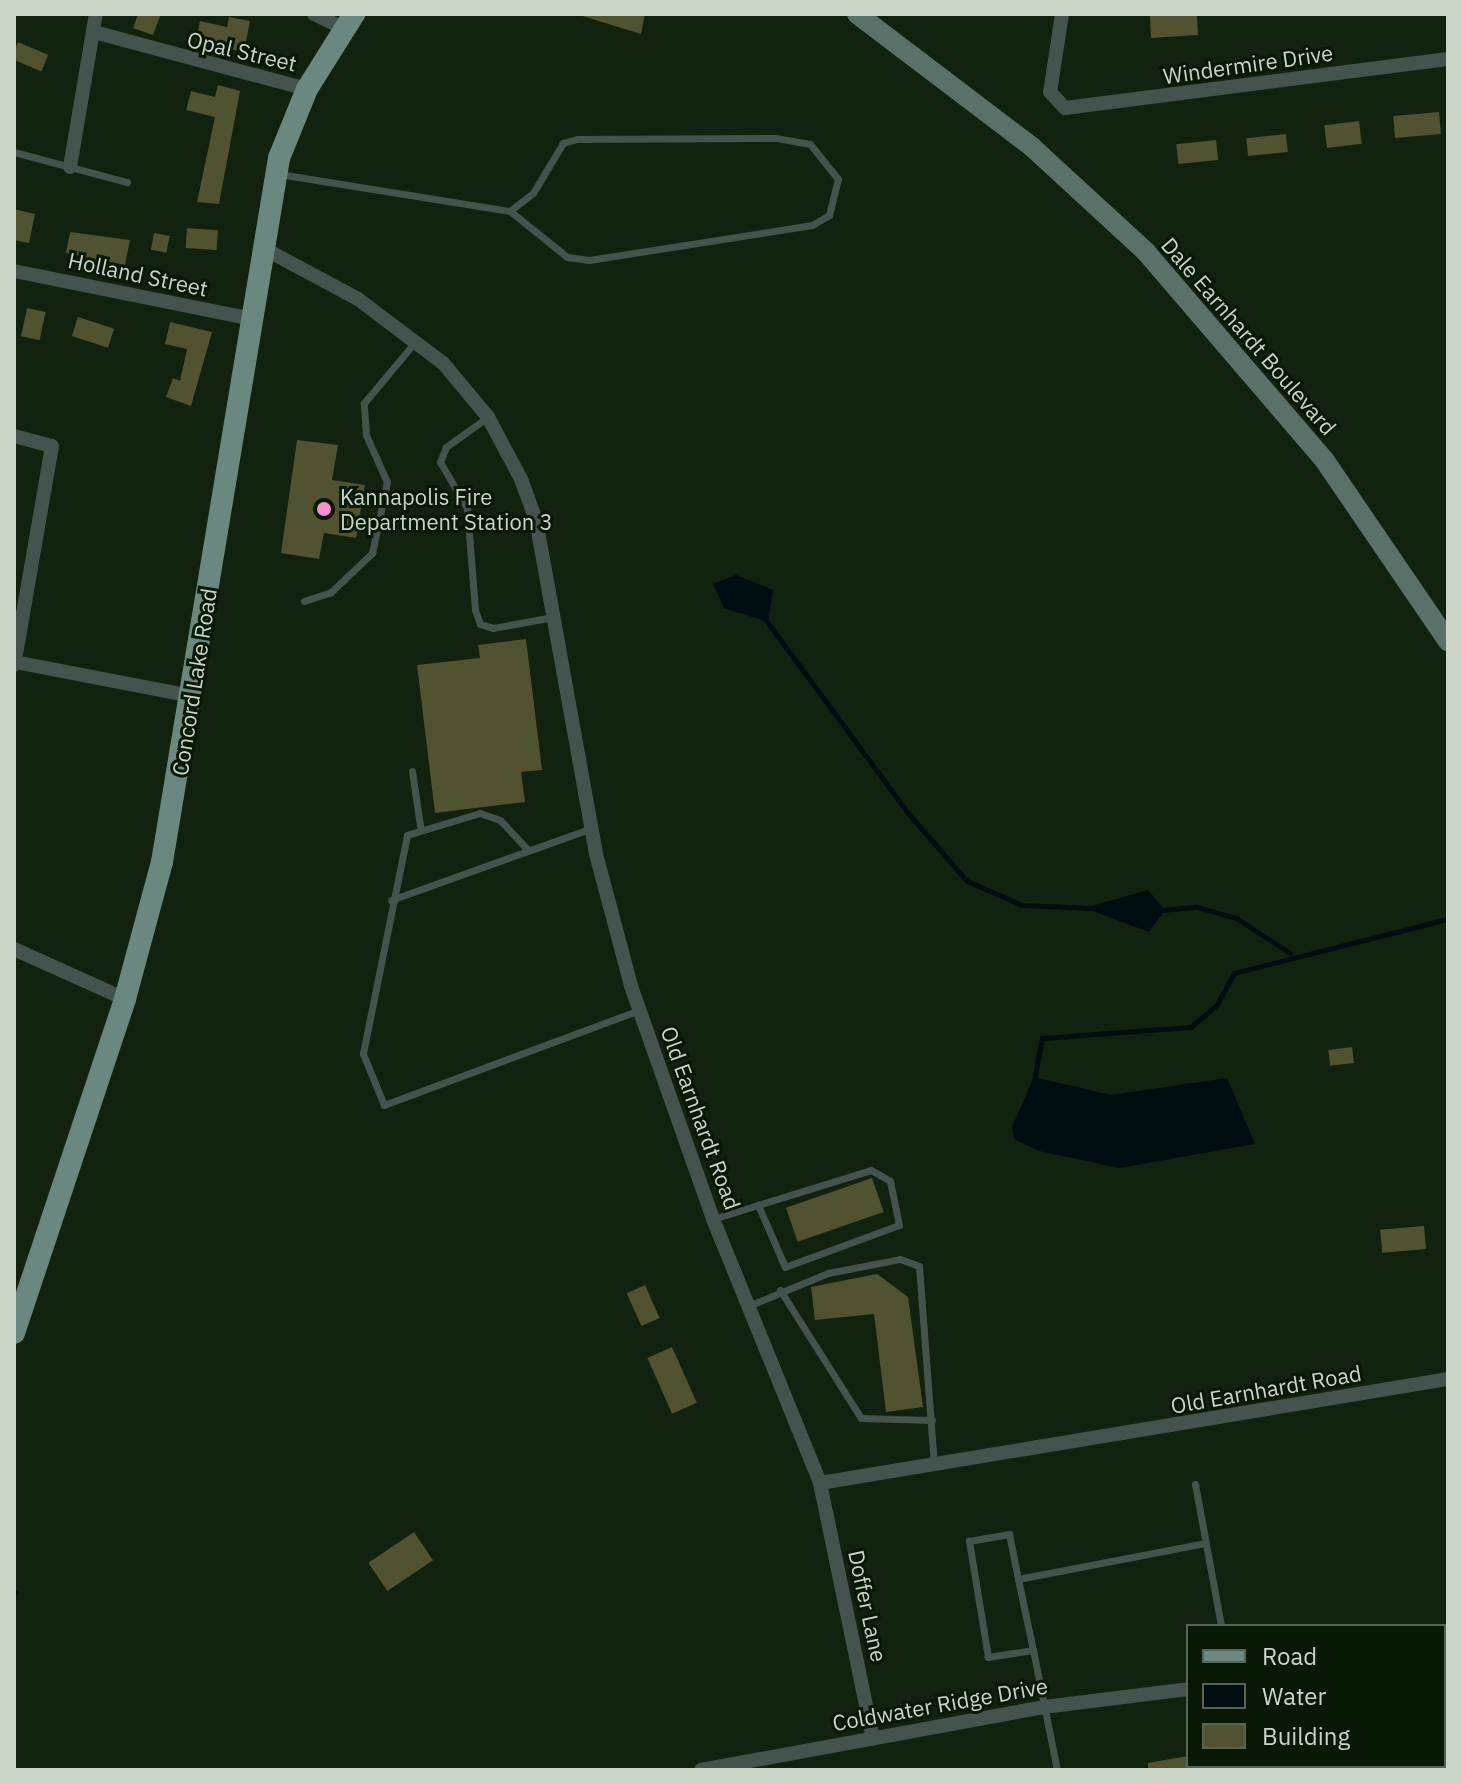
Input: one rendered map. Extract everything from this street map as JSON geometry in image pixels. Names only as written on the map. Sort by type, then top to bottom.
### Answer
[{"type":"main road","name":"Dale Earnhardt Boulevard","points":[[857,14],[1032,147],[1146,252],[1325,461],[1448,641]]},
{"type":"main road","name":"Concord Lake Road","points":[[14,1333],[125,999],[162,862],[277,174],[307,89],[348,21]]},
{"type":"street","points":[[70,167],[96,14]]},
{"type":"street","name":"Concord Lake Road","points":[[314,14],[348,21]]},
{"type":"street","name":"Windermire Drive","points":[[1062,14],[1054,102],[1079,108],[1448,59]]},
{"type":"street","name":"Opal Street","points":[[94,32],[307,89]]},
{"type":"street","name":"Old Earnhardt Road","points":[[265,249],[417,340],[488,417],[536,520],[592,828],[639,1010],[713,1219],[820,1483],[934,1467],[1448,1379]]},
{"type":"street","name":"Holland Street","points":[[14,271],[253,319]]},
{"type":"street","points":[[14,436],[52,446],[14,664],[191,696]]},
{"type":"street","points":[[14,949],[125,999]]},
{"type":"street","name":"Doffer Lane","points":[[820,1483],[873,1739]]},
{"type":"street","name":"Coldwater Ridge Drive","points":[[704,1770],[1044,1707],[1186,1689]]},
{"type":"lane","points":[[277,174],[510,211],[567,257],[589,260],[812,225],[829,215],[838,179],[810,144],[776,138],[577,139],[563,143],[533,193],[510,211]]},
{"type":"lane","points":[[14,152],[127,182]]},
{"type":"lane","points":[[304,601],[331,592],[372,553],[387,482],[366,435],[364,403],[417,340]]},
{"type":"lane","points":[[488,417],[446,447],[440,462],[467,508],[475,610],[480,624],[493,628],[553,617]]},
{"type":"lane","points":[[412,771],[420,825],[398,857],[363,1054],[384,1105],[639,1010]]},
{"type":"lane","points":[[420,825],[480,813],[500,820],[528,850]]},
{"type":"lane","points":[[391,900],[592,828]]},
{"type":"lane","points":[[713,1219],[758,1205],[882,1171],[899,1225],[785,1267],[758,1205]]},
{"type":"lane","points":[[748,1306],[780,1290],[900,1259],[919,1266],[934,1467]]},
{"type":"lane","points":[[780,1290],[855,1412],[875,1422],[932,1420]]},
{"type":"lane","points":[[1195,1484],[1221,1624]]},
{"type":"lane","points":[[1033,1650],[988,1657],[969,1541],[1009,1534],[1033,1650],[1057,1770]]},
{"type":"lane","points":[[1018,1579],[1205,1543]]},
{"type":"water","points":[[736,575],[773,590],[768,622],[724,608],[713,584]]},
{"type":"water","points":[[1148,890],[1165,910],[1149,932],[1085,908]]},
{"type":"water","points":[[1034,1077],[1111,1095],[1227,1078],[1255,1144],[1119,1168],[1039,1151],[1014,1139],[1012,1127]]},
{"type":"building","points":[[138,14],[161,14],[153,35],[133,28]]},
{"type":"building","points":[[576,14],[645,14],[641,34]]},
{"type":"building","points":[[1197,14],[1198,35],[1151,38],[1150,16]]},
{"type":"building","points":[[229,17],[250,21],[244,52],[196,42],[200,21],[227,27]]},
{"type":"building","points":[[18,42],[48,55],[41,71],[14,60]]},
{"type":"building","points":[[218,85],[240,91],[219,204],[197,202],[215,117],[186,110],[191,91],[215,97]]},
{"type":"building","points":[[1439,112],[1441,134],[1395,138],[1393,116]]},
{"type":"building","points":[[1359,121],[1362,144],[1327,148],[1324,125]]},
{"type":"building","points":[[1286,134],[1288,152],[1248,156],[1246,138]]},
{"type":"building","points":[[1216,140],[1218,160],[1178,164],[1176,144]]},
{"type":"building","points":[[14,209],[35,214],[29,243],[14,240]]},
{"type":"building","points":[[187,228],[218,230],[217,250],[186,248]]},
{"type":"building","points":[[70,232],[130,240],[125,265],[66,253]]},
{"type":"building","points":[[154,233],[170,236],[166,253],[151,250]]},
{"type":"building","points":[[27,308],[46,312],[40,340],[21,336]]},
{"type":"building","points":[[78,317],[114,329],[108,348],[72,336]]},
{"type":"building","points":[[170,322],[212,332],[191,406],[166,397],[173,378],[180,381],[187,349],[165,344]]},
{"type":"building","name":"Kannapolis Fire Department Station 3","points":[[297,440],[338,445],[332,480],[365,485],[356,538],[324,533],[319,559],[281,553]]},
{"type":"building","points":[[526,639],[542,770],[521,772],[525,802],[435,813],[417,665],[480,658],[478,645]]},
{"type":"building","points":[[1352,1047],[1354,1063],[1330,1066],[1328,1050]]},
{"type":"building","points":[[872,1178],[884,1212],[798,1242],[786,1208]]},
{"type":"building","points":[[1424,1226],[1426,1249],[1382,1253],[1380,1230]]},
{"type":"building","points":[[877,1274],[908,1297],[923,1407],[886,1412],[874,1314],[815,1320],[811,1287]]},
{"type":"building","points":[[645,1285],[660,1318],[641,1326],[627,1293]]},
{"type":"building","points":[[672,1347],[697,1403],[672,1414],[647,1358]]},
{"type":"building","points":[[414,1532],[433,1560],[387,1591],[368,1563]]},
{"type":"building","points":[[1186,1756],[1188,1770],[1148,1770],[1148,1763]]},
{"type":"waterway","points":[[765,619],[908,813],[967,881],[1022,905],[1091,908]]},
{"type":"waterway","points":[[1161,910],[1197,907],[1236,918],[1290,953]]},
{"type":"waterway","points":[[1034,1081],[1042,1038],[1191,1027],[1217,1004],[1234,973],[1448,919]]},
{"type":"place","name":"Kannapolis Fire Department Station 3","points":[[324,509]]}]
